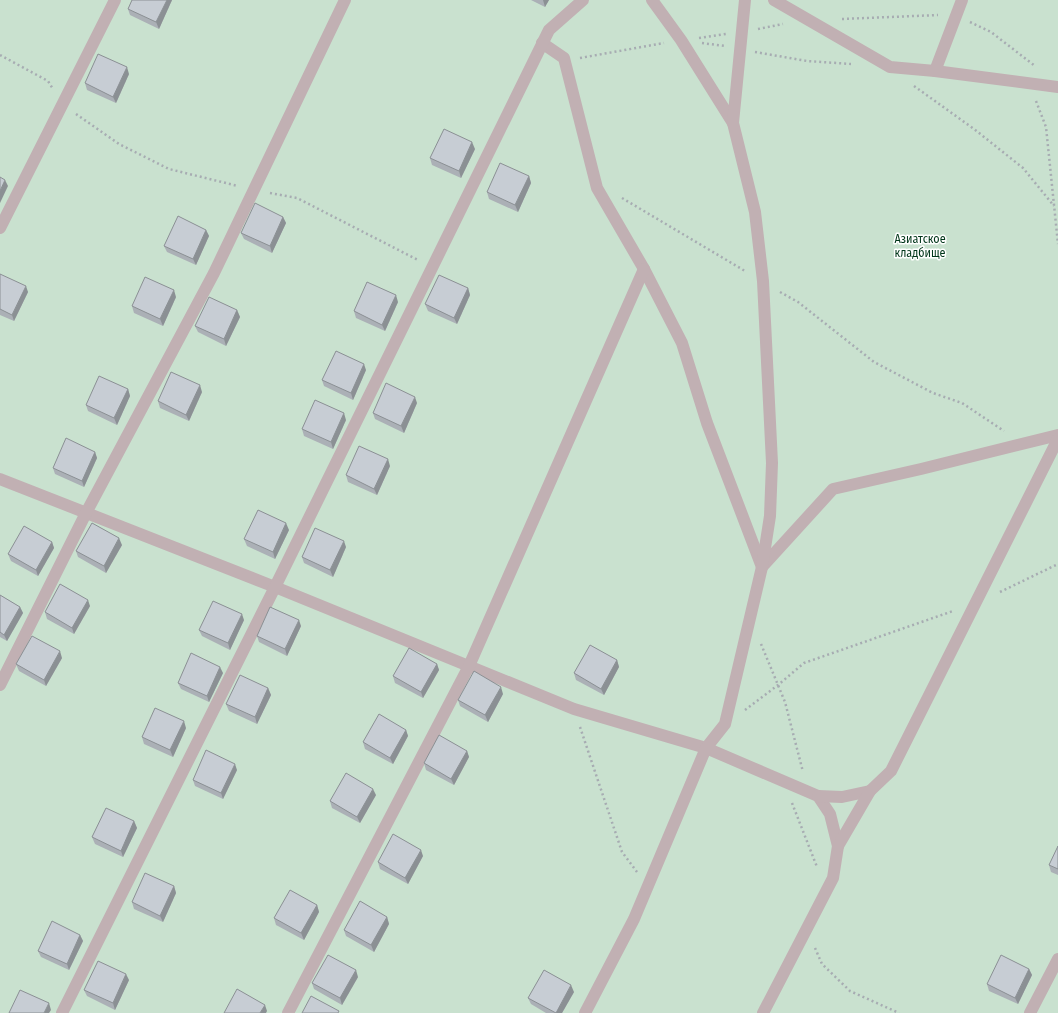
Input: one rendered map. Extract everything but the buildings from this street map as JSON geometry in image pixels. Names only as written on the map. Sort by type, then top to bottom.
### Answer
[{"type":"street","points":[[0,228],[115,0]]},
{"type":"street","points":[[0,685],[86,513],[214,272],[345,0]]},
{"type":"street","points":[[62,1013],[275,587],[542,43],[549,30],[583,0]]},
{"type":"street","points":[[586,1013],[634,919],[706,748],[726,724],[752,617],[770,516],[772,463],[764,282],[755,212],[733,123],[681,40],[652,0]]},
{"type":"street","points":[[733,123],[745,0]]},
{"type":"street","points":[[774,0],[810,19],[863,53],[890,67],[1056,86]]},
{"type":"street","points":[[935,71],[962,0]]},
{"type":"street","points":[[542,43],[564,58],[597,188],[644,269],[682,343],[707,424],[762,567]]},
{"type":"street","points":[[288,1013],[469,666],[644,269]]},
{"type":"street","points":[[762,567],[833,489],[921,470],[1058,435]]},
{"type":"street","points":[[764,1013],[833,878],[838,846],[870,792],[891,771],[1058,439]]},
{"type":"street","points":[[0,479],[275,587],[574,709],[706,748],[813,794],[842,797],[870,792]]},
{"type":"street","points":[[813,794],[830,814],[838,846]]},
{"type":"street","points":[[1030,1013],[1058,959]]},
{"type":"path","points":[[838,19],[956,16],[991,32],[1052,80],[1056,86]]},
{"type":"path","points":[[565,61],[681,40],[743,32],[810,19]]},
{"type":"path","points":[[681,40],[807,61],[852,64]]},
{"type":"path","points":[[0,55],[48,81],[62,105],[119,144],[170,169],[253,190],[297,198],[432,267]]},
{"type":"path","points":[[890,67],[974,129],[1022,168],[1054,206]]},
{"type":"path","points":[[1028,82],[1046,127],[1058,244]]},
{"type":"path","points":[[619,196],[679,233],[798,302],[874,362],[933,393],[962,403],[1022,444]]},
{"type":"path","points":[[726,724],[778,685],[804,663],[975,604],[1058,564]]},
{"type":"path","points":[[752,617],[763,651],[786,702],[796,747],[813,794]]},
{"type":"path","points":[[574,709],[622,852],[647,888]]},
{"type":"path","points":[[784,782],[827,890]]},
{"type":"path","points":[[806,930],[822,964],[850,991],[899,1013]]},
{"type":"green space","name":"Азиатское кладбище","points":[[0,0],[1058,0],[1058,1013],[0,1013]]}]
